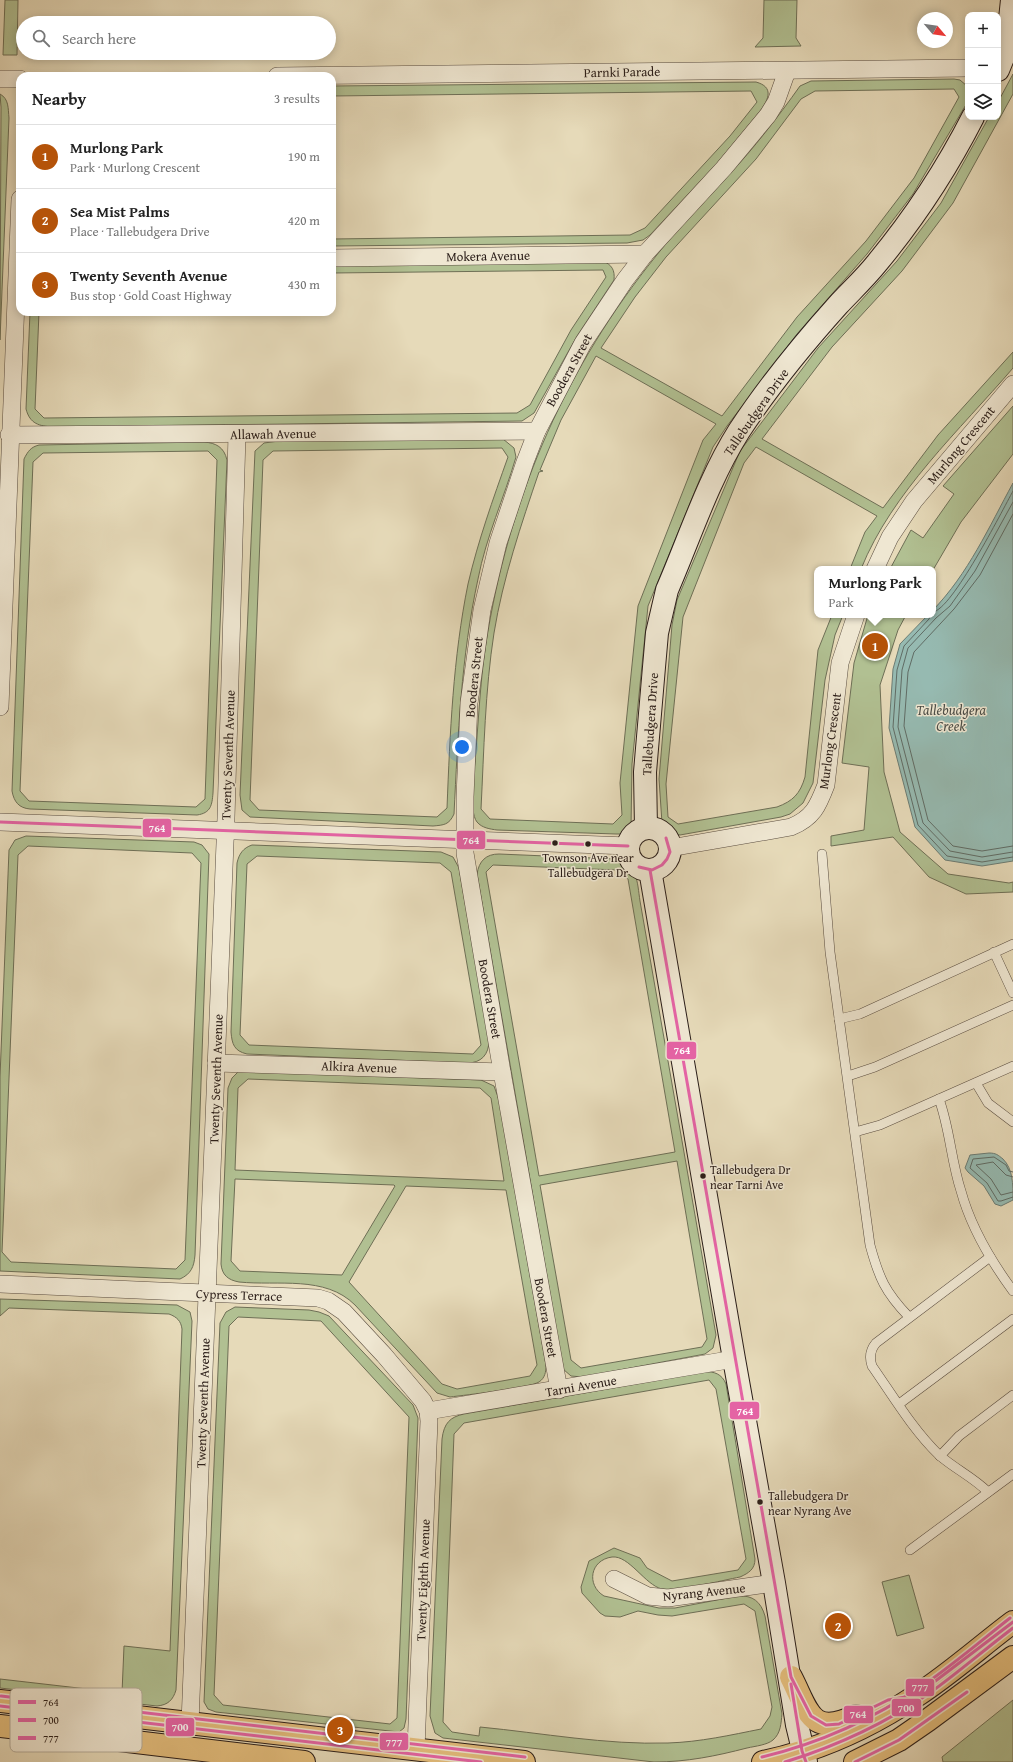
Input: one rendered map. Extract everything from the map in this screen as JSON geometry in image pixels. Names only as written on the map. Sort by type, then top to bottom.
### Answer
[{"type":"highway","points":[[763,1762],[804,1756],[860,1727],[917,1695],[1013,1622]]},
{"type":"highway","points":[[855,1762],[899,1740],[1013,1657]]},
{"type":"highway","points":[[790,1677],[811,1716],[817,1721],[826,1725],[840,1724],[888,1700],[917,1695]]},
{"type":"highway","points":[[0,1701],[10,1702]]},
{"type":"highway","points":[[142,1717],[524,1762]]},
{"type":"highway","points":[[0,1726],[10,1728]]},
{"type":"highway","points":[[142,1748],[185,1755],[304,1762]]},
{"type":"street","points":[[1001,62],[1007,48],[1012,0]]},
{"type":"street","name":"Parnki Parade","points":[[336,75],[965,68]]},
{"type":"street","name":"Boodera Street","points":[[559,1390],[502,1072],[464,839],[470,703],[482,610],[500,535],[537,431],[583,343],[625,280],[645,254],[724,168],[768,115],[776,102],[786,71]]},
{"type":"street","points":[[0,79],[16,79]]},
{"type":"street","name":"Tallebudgera Drive","points":[[646,828],[645,772],[656,647],[661,609],[667,590],[720,465],[748,419],[784,370],[814,332],[876,264],[924,202],[942,175],[971,120]]},
{"type":"street","name":"Mokera Avenue","points":[[336,258],[645,254]]},
{"type":"street","points":[[0,707],[9,436],[16,312]]},
{"type":"street","name":"Murlong Crescent","points":[[876,566],[890,537],[914,501],[1013,384]]},
{"type":"street","name":"Allawah Avenue","points":[[9,436],[537,431]]},
{"type":"street","name":"Twenty Seventh Avenue","points":[[190,1723],[226,831],[237,435]]},
{"type":"street","name":"Murlong Crescent","points":[[670,848],[791,827],[804,822],[813,814],[826,785],[840,663],[855,618]]},
{"type":"street","points":[[0,822],[628,846]]},
{"type":"street","points":[[646,828],[660,831],[665,835],[670,848],[667,861],[662,866],[650,870],[643,869],[631,860],[628,846],[634,834],[646,828]]},
{"type":"street","points":[[650,870],[804,1756]]},
{"type":"street","name":"Alkira Avenue","points":[[216,1063],[502,1072]]},
{"type":"street","name":"Cypress Terrace","points":[[0,1284],[318,1298],[328,1301],[344,1312],[424,1401],[428,1411]]},
{"type":"street","name":"Tarni Avenue","points":[[428,1411],[559,1390],[734,1358]]},
{"type":"street","name":"Twenty Eighth Avenue","points":[[416,1750],[429,1432],[428,1411]]},
{"type":"street","name":"Nyrang Avenue","points":[[614,1579],[643,1594],[668,1598],[774,1583]]},
{"type":"lane","points":[[822,854],[830,952],[848,1076],[865,1220],[876,1268],[888,1295],[908,1317]]},
{"type":"lane","points":[[839,1019],[860,1014],[1013,944]]},
{"type":"lane","points":[[994,952],[1013,993]]},
{"type":"lane","points":[[848,1076],[875,1068],[1013,1005]]},
{"type":"lane","points":[[855,1132],[880,1125],[1013,1066]]},
{"type":"lane","points":[[976,1082],[988,1103],[1013,1122]]},
{"type":"lane","points":[[939,1099],[946,1119],[960,1191],[967,1212],[990,1257],[1013,1291]]},
{"type":"lane","points":[[988,1492],[971,1476],[940,1456],[899,1404],[872,1366],[870,1356],[871,1350],[876,1343],[908,1317],[990,1257]]},
{"type":"lane","points":[[899,1404],[1013,1319]]},
{"type":"lane","points":[[940,1456],[959,1436],[1013,1396]]},
{"type":"lane","points":[[910,1550],[1013,1474]]},
{"type":"green space","points":[[5,0],[18,0],[18,16],[16,16],[16,55],[3,55]]},
{"type":"green space","points":[[764,0],[797,0],[796,38],[801,46],[755,47],[763,38]]},
{"type":"green space","points":[[1013,74],[1013,94],[1001,116],[1001,96]]},
{"type":"green space","points":[[954,79],[960,80],[965,84],[965,106],[913,194],[867,254],[797,334],[727,426],[713,447],[648,606],[632,764],[631,828],[622,834],[616,834],[497,830],[484,827],[477,822],[474,816],[472,799],[480,691],[488,631],[498,579],[512,529],[528,480],[548,432],[570,386],[596,341],[624,298],[664,246],[738,165],[800,86],[811,81]],"holes":[[[954,89],[959,97],[914,178],[866,241],[797,317],[722,416],[601,348],[635,297],[666,257],[756,159],[801,99],[815,91]],[[596,356],[716,424],[703,440],[638,606],[620,783],[622,815],[613,824],[490,819],[481,809],[485,721],[491,655],[502,592],[519,532],[539,472],[543,471],[540,470],[561,420]]]},
{"type":"green space","points":[[756,82],[762,84],[768,90],[768,94],[766,102],[760,111],[717,163],[650,235],[643,240],[627,243],[336,246],[336,239],[630,235],[645,228],[730,136],[757,102],[751,91],[336,96],[336,86]]},
{"type":"green space","points":[[0,94],[7,101],[9,118],[0,340],[1,107]]},
{"type":"green space","points":[[987,120],[999,120],[953,203],[902,271],[832,347],[762,439],[883,508],[938,435],[1013,352],[1013,368],[929,463],[909,488],[890,514],[874,541],[862,566],[851,566],[865,532],[877,516],[756,447],[744,463],[683,617],[666,784],[668,817],[678,824],[777,807],[795,796],[801,788],[805,777],[818,650],[831,618],[842,618],[835,635],[825,680],[813,783],[803,803],[790,814],[781,817],[680,835],[672,833],[662,823],[659,779],[672,625],[677,600],[740,451],[818,348],[897,261],[941,203]]},
{"type":"green space","points":[[603,261],[609,264],[612,268],[614,280],[577,336],[534,413],[522,421],[53,427],[39,425],[30,418],[28,414],[26,409],[30,316],[39,316],[35,409],[44,418],[517,413],[530,405],[571,330],[606,277],[603,270],[336,273],[336,264]]},
{"type":"green space","points":[[1013,406],[1013,454],[961,522],[935,566],[892,566],[911,530],[923,538],[954,494],[943,486]]},
{"type":"green space","points":[[503,439],[514,448],[516,457],[481,563],[472,608],[461,696],[454,814],[446,824],[433,826],[250,817],[242,810],[240,795],[255,451],[264,443],[279,441]],"holes":[[[502,448],[508,457],[476,552],[463,612],[453,696],[447,808],[437,817],[259,810],[250,800],[263,460],[273,451]]]},
{"type":"green space","points":[[204,442],[219,446],[226,456],[213,793],[210,808],[202,814],[30,809],[20,806],[14,798],[12,791],[24,459],[30,450],[39,445]],"holes":[[[208,451],[217,460],[205,799],[196,807],[29,801],[20,791],[33,462],[43,453]]]},
{"type":"green space","points":[[867,618],[904,618],[898,630],[880,685],[884,772],[900,832],[948,874],[1009,883],[1013,882],[1013,892],[966,894],[929,877],[893,837],[831,846],[831,836],[864,830],[869,767],[842,763],[854,663]]},
{"type":"green space","points":[[26,836],[194,842],[202,845],[209,854],[195,1255],[191,1270],[187,1275],[180,1279],[0,1271],[0,1077],[9,850],[15,840]],"holes":[[[28,846],[192,853],[201,863],[185,1260],[176,1269],[11,1262],[2,1252],[18,855]]]},
{"type":"green space","points":[[252,845],[441,852],[453,857],[459,868],[489,1040],[486,1054],[476,1062],[467,1063],[247,1054],[236,1049],[232,1040],[231,1032],[237,863],[242,852]],"holes":[[[257,856],[440,863],[451,872],[481,1045],[473,1054],[249,1045],[240,1035],[247,864]]]},
{"type":"green space","points":[[490,855],[616,859],[629,866],[635,875],[716,1335],[713,1348],[705,1354],[582,1377],[571,1376],[563,1369],[477,874],[481,862]],"holes":[[[493,865],[617,870],[628,879],[675,1152],[539,1176],[486,872]],[[677,1161],[707,1339],[702,1347],[581,1368],[571,1360],[540,1185]]]},
{"type":"green space","points":[[239,1071],[481,1080],[494,1086],[499,1100],[546,1365],[543,1379],[539,1382],[523,1387],[497,1391],[450,1397],[437,1393],[355,1305],[343,1296],[330,1289],[315,1286],[285,1283],[239,1282],[226,1276],[221,1264],[228,1088],[232,1078]],"holes":[[[248,1079],[480,1088],[491,1098],[504,1181],[235,1170],[238,1088]],[[235,1179],[395,1186],[342,1275],[240,1271],[231,1261]],[[406,1186],[506,1190],[537,1365],[530,1376],[457,1389],[442,1384],[349,1282]]]},
{"type":"green space","points":[[0,1299],[177,1305],[190,1312],[192,1321],[176,1690],[172,1699],[167,1703],[157,1706],[142,1704],[142,1688],[122,1688],[124,1646],[170,1651],[181,1324],[174,1316],[169,1314],[9,1308],[0,1316]]},
{"type":"green space","points":[[235,1307],[309,1310],[329,1316],[413,1405],[418,1418],[406,1719],[404,1728],[399,1732],[216,1712],[208,1709],[204,1702],[220,1323],[226,1312]],"holes":[[[238,1317],[321,1321],[409,1417],[397,1718],[390,1724],[223,1705],[214,1695],[229,1326]]]},
{"type":"green space","points":[[704,1372],[714,1373],[722,1378],[726,1384],[755,1559],[753,1568],[740,1577],[678,1589],[662,1589],[649,1582],[625,1561],[612,1557],[599,1563],[595,1568],[593,1580],[598,1591],[604,1596],[659,1608],[675,1608],[738,1596],[756,1600],[765,1616],[782,1714],[779,1731],[773,1740],[761,1745],[713,1756],[690,1760],[654,1762],[443,1738],[435,1733],[430,1716],[442,1439],[444,1429],[448,1422],[455,1417],[464,1414]],"holes":[[[709,1380],[716,1389],[746,1559],[738,1570],[672,1581],[647,1568],[640,1558],[614,1548],[589,1561],[581,1587],[582,1593],[600,1613],[605,1616],[620,1617],[638,1611],[672,1616],[744,1604],[755,1611],[772,1707],[770,1716],[761,1729],[704,1740],[668,1743],[621,1742],[480,1727],[479,1736],[452,1732],[443,1722],[454,1434],[464,1423]]]},
{"type":"green space","points":[[909,1575],[924,1628],[897,1636],[882,1582]]},
{"type":"green space","points":[[0,1679],[78,1688],[0,1688]]},
{"type":"green space","points":[[1013,1700],[1013,1762],[943,1762],[942,1757]]},
{"type":"water","name":"Tallebudgera Creek","points":[[1013,483],[1013,861],[982,866],[945,860],[915,827],[889,728],[893,669],[900,644],[925,618],[936,618],[936,607],[957,581],[986,533]]},
{"type":"water","points":[[989,1153],[997,1154],[1003,1159],[1011,1172],[1013,1200],[1001,1206],[995,1204],[984,1186],[965,1168],[970,1155]]},
{"type":"transit line","name":"764","points":[[0,822],[628,846]]},
{"type":"transit line","name":"764","points":[[639,867],[652,870],[662,865],[670,852],[666,838]]},
{"type":"transit line","name":"764","points":[[650,870],[791,1677],[811,1716],[826,1725],[839,1724],[888,1700],[917,1695],[1013,1622]]},
{"type":"transit line","name":"777","points":[[762,1757],[826,1737],[887,1708],[925,1684],[958,1660],[1010,1618]]},
{"type":"transit line","name":"700","points":[[785,1762],[823,1749],[861,1733],[897,1714],[931,1692],[1013,1628]]},
{"type":"transit line","name":"764","points":[[791,1684],[802,1751],[806,1762]]},
{"type":"transit line","name":"764","points":[[855,1762],[899,1740],[967,1692]]},
{"type":"transit line","name":"777","points":[[1,1696],[10,1697]]},
{"type":"transit line","name":"700","points":[[0,1706],[10,1707]]},
{"type":"transit line","name":"777","points":[[142,1712],[525,1757]]},
{"type":"transit line","name":"700","points":[[142,1723],[481,1762]]},
{"type":"place","name":"Murlong Park","points":[[875,646]]},
{"type":"place","name":"Townson Ave near Tallebudgera Dr","points":[[588,844]]},
{"type":"place","name":"Tallebudgera Dr near Tarni Ave","points":[[703,1176]]},
{"type":"place","name":"Tallebudgera Dr near Nyrang Ave","points":[[760,1502]]},
{"type":"place","name":"Sea Mist Palms","points":[[838,1626]]},
{"type":"place","name":"Twenty Seventh Avenue","points":[[340,1730]]}]
